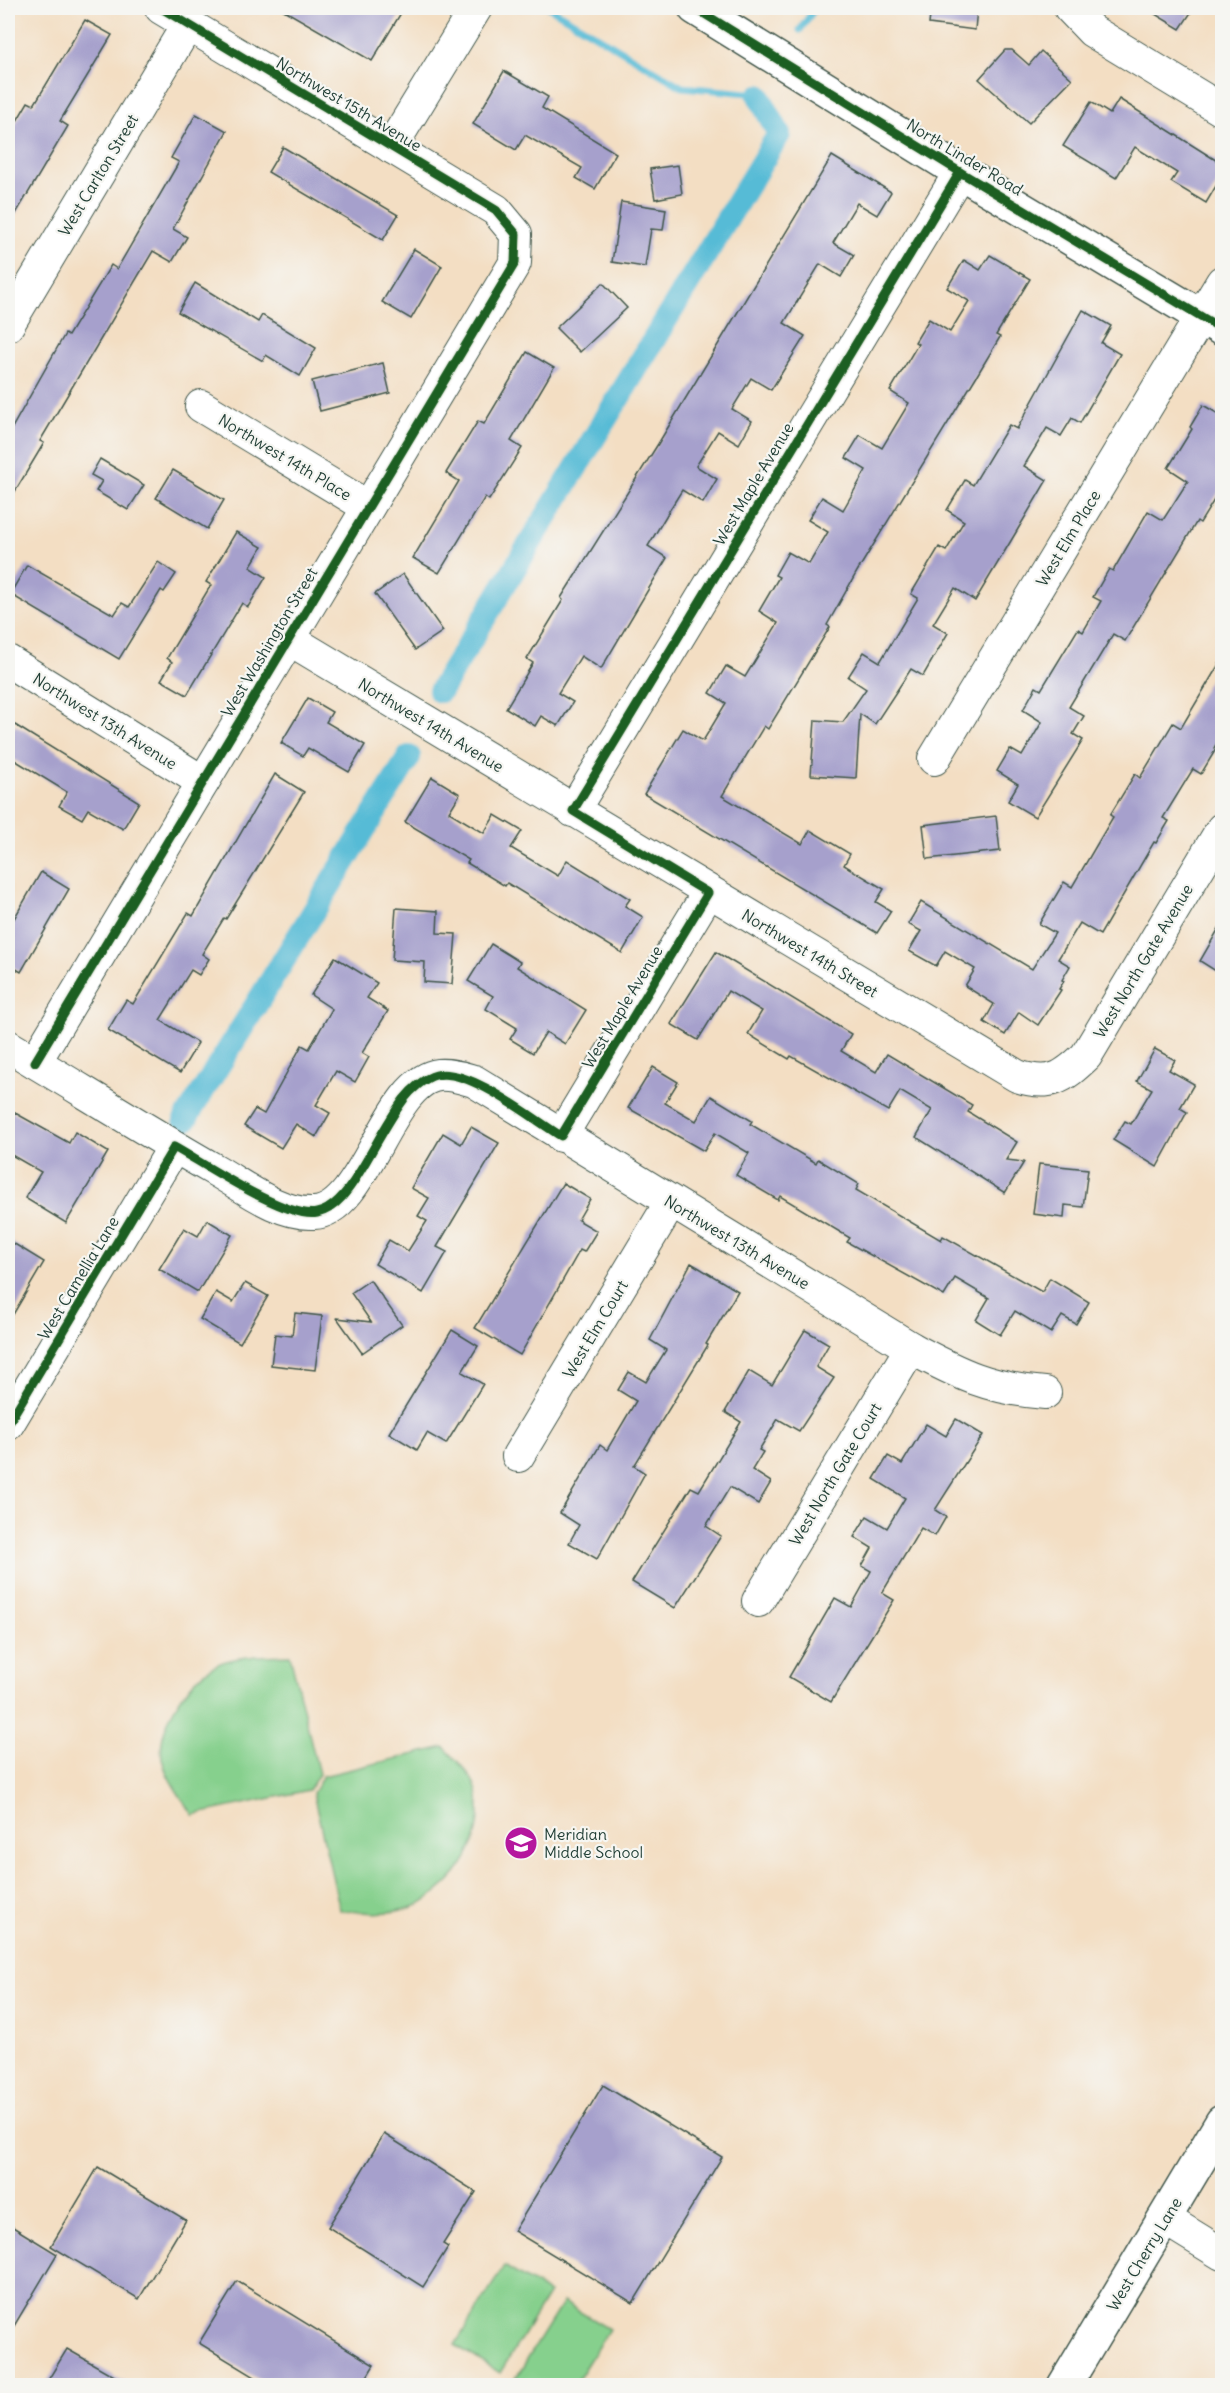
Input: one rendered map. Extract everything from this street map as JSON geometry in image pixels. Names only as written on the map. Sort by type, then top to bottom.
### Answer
[{"type":"main road","name":"North Linder Road","points":[[695,8],[960,172],[1212,322]]},
{"type":"main road","name":"West Cherry Lane","points":[[1064,2385],[1221,2129]]},
{"type":"street","name":"Northwest 15th Avenue","points":[[161,8],[496,210],[516,234]]},
{"type":"street","points":[[391,147],[476,8]]},
{"type":"street","points":[[1070,8],[1092,31],[1222,110]]},
{"type":"street","name":"West Carlton Street","points":[[8,325],[188,24]]},
{"type":"street","name":"West Maple Avenue","points":[[573,811],[960,172]]},
{"type":"street","name":"West Washington Street","points":[[34,1062],[515,263],[516,234]]},
{"type":"street","name":"West Elm Place","points":[[934,759],[1212,322],[1222,282]]},
{"type":"street","name":"Northwest 14th Place","points":[[201,406],[368,507]]},
{"type":"street","name":"Northwest 14th Avenue","points":[[289,639],[573,811]]},
{"type":"street","name":"Northwest 13th Avenue","points":[[8,661],[203,782]]},
{"type":"street","name":"Northwest 14th Street","points":[[573,811],[1017,1076],[1034,1082],[1051,1081]]},
{"type":"street","name":"West North Gate Avenue","points":[[1051,1081],[1069,1072],[1086,1056],[1222,829]]},
{"type":"street","name":"West Maple Avenue","points":[[561,1136],[708,893]]},
{"type":"street","points":[[8,1046],[174,1147]]},
{"type":"street","name":"Northwest 13th Avenue","points":[[174,1147],[277,1205],[296,1212],[317,1213],[334,1204],[350,1189],[404,1099],[419,1084],[437,1075],[456,1076],[474,1081],[911,1348],[961,1375],[1010,1390],[1045,1393]]},
{"type":"street","name":"West Camellia Lane","points":[[11,1411],[174,1147]]},
{"type":"street","name":"West Elm Court","points":[[518,1456],[671,1203]]},
{"type":"street","name":"West North Gate Court","points":[[758,1600],[911,1348]]},
{"type":"street","points":[[1165,2219],[1222,2254]]},
{"type":"green space","points":[[290,1655],[319,1774],[309,1790],[193,1815],[171,1781],[162,1758],[165,1730],[179,1700],[201,1675],[226,1661]]},
{"type":"green space","points":[[444,1747],[469,1775],[478,1796],[479,1811],[475,1839],[463,1864],[444,1886],[416,1906],[386,1912],[340,1910],[313,1793],[323,1776]]},
{"type":"green space","points":[[504,2266],[549,2293],[500,2373],[455,2345]]},
{"type":"green space","points":[[563,2302],[609,2329],[574,2385],[521,2385],[514,2381]]},
{"type":"building","points":[[280,8],[404,8],[372,61]]},
{"type":"building","points":[[931,8],[977,8],[975,30],[929,24]]},
{"type":"building","points":[[1145,8],[1194,8],[1180,29]]},
{"type":"building","points":[[85,20],[112,35],[60,121],[68,126],[8,227],[8,136],[28,102],[34,105]]},
{"type":"building","points":[[1005,50],[1012,50],[1029,65],[1041,51],[1072,79],[1029,123],[979,79]]},
{"type":"building","points":[[504,71],[548,97],[542,108],[616,153],[595,189],[576,178],[582,168],[525,135],[516,150],[473,124]]},
{"type":"building","points":[[1119,99],[1222,164],[1222,176],[1206,203],[1171,182],[1177,173],[1135,147],[1116,178],[1063,146],[1091,102],[1110,114]]},
{"type":"building","points":[[196,114],[227,131],[173,229],[187,237],[172,262],[153,251],[40,441],[44,443],[8,503],[8,435],[65,334],[68,336],[111,265],[117,269],[179,162],[171,158]]},
{"type":"building","points":[[283,147],[398,215],[383,240],[268,172]]},
{"type":"building","points":[[832,156],[891,192],[877,215],[857,203],[833,243],[854,255],[841,277],[820,264],[784,323],[805,336],[771,390],[751,378],[732,409],[752,421],[739,444],[718,431],[696,466],[717,479],[703,503],[682,490],[669,511],[648,546],[667,558],[601,669],[581,656],[558,693],[573,702],[558,726],[541,716],[535,726],[506,708],[533,663],[527,659],[563,600],[561,598],[658,444]]},
{"type":"building","points":[[678,165],[682,194],[655,199],[650,169]]},
{"type":"building","points":[[621,202],[666,209],[663,230],[651,229],[645,267],[612,262]]},
{"type":"building","points":[[414,249],[442,266],[411,319],[382,302]]},
{"type":"building","points":[[990,255],[1030,279],[996,335],[1000,337],[858,570],[827,625],[830,627],[768,729],[764,726],[722,796],[802,844],[810,830],[850,854],[844,865],[884,889],[876,902],[891,911],[877,933],[644,794],[683,729],[703,741],[726,703],[710,693],[726,666],[745,677],[778,623],[759,611],[779,577],[775,575],[788,552],[809,564],[828,532],[808,520],[822,497],[843,510],[866,470],[846,458],[860,435],[882,448],[909,403],[890,391],[918,344],[915,342],[929,319],[950,332],[969,301],[947,288],[964,260],[980,270]]},
{"type":"building","points":[[195,283],[258,322],[262,315],[316,348],[300,376],[266,355],[263,361],[178,312]]},
{"type":"building","points":[[603,283],[627,308],[580,352],[556,328]]},
{"type":"building","points":[[1083,310],[1111,326],[1101,343],[1120,354],[1080,423],[1072,418],[1061,436],[1047,428],[1024,466],[1047,480],[975,601],[955,588],[933,624],[948,633],[923,676],[911,669],[875,724],[860,714],[856,778],[811,775],[815,720],[843,722],[866,689],[848,677],[864,652],[880,662],[918,598],[911,594],[939,547],[946,551],[964,521],[947,510],[965,480],[973,485],[1009,425],[1017,429]]},
{"type":"building","points":[[527,352],[554,368],[511,441],[522,448],[489,500],[485,497],[439,573],[413,558],[459,481],[446,473],[478,421],[484,424]]},
{"type":"building","points":[[383,363],[390,393],[320,411],[312,381]]},
{"type":"building","points":[[1203,405],[1222,416],[1222,487],[1200,523],[1197,521],[1125,641],[1113,634],[1069,707],[1084,716],[1073,734],[1083,740],[1035,817],[1008,801],[1018,784],[997,771],[1010,749],[1022,756],[1042,722],[1023,710],[1036,687],[1041,690],[1078,629],[1083,632],[1101,601],[1093,597],[1109,569],[1113,571],[1148,511],[1163,520],[1188,481],[1168,468],[1192,429],[1190,427]]},
{"type":"building","points":[[100,459],[144,485],[128,510],[96,491],[102,481],[91,475]]},
{"type":"building","points":[[173,470],[224,500],[207,529],[156,498]]},
{"type":"building","points":[[236,532],[262,547],[250,567],[266,577],[248,607],[242,603],[187,695],[161,680],[172,662],[167,658],[211,585],[206,582]]},
{"type":"building","points":[[158,562],[176,574],[164,592],[161,590],[119,659],[10,594],[27,565],[114,615],[122,603],[129,607]]},
{"type":"building","points":[[403,574],[443,631],[415,650],[375,594]]},
{"type":"building","points":[[1222,659],[1222,734],[1214,748],[1216,749],[1201,774],[1193,769],[1163,818],[1169,821],[1156,843],[1154,842],[1100,935],[1080,923],[1058,959],[1070,966],[1062,980],[1064,981],[1059,989],[1061,990],[1038,1025],[1019,1012],[1005,1035],[984,1022],[994,1004],[965,986],[975,969],[945,951],[936,966],[909,951],[921,931],[908,924],[921,902],[1032,969],[1055,933],[1039,924],[1064,882],[1072,887],[1113,817],[1110,815],[1135,774],[1140,778],[1173,723],[1181,728]]},
{"type":"building","points":[[308,698],[332,712],[326,722],[365,745],[349,772],[308,748],[303,756],[281,743]]},
{"type":"building","points":[[15,725],[139,802],[123,829],[88,809],[82,819],[59,806],[67,792],[8,756],[8,738]]},
{"type":"building","points":[[275,774],[304,792],[202,954],[209,959],[199,975],[191,970],[160,1020],[198,1043],[180,1073],[108,1030],[126,1000],[133,1004],[188,913],[193,916]]},
{"type":"building","points":[[432,777],[460,794],[449,812],[484,833],[495,815],[522,831],[511,848],[558,876],[567,860],[630,899],[625,906],[643,917],[622,953],[507,883],[505,886],[467,863],[469,860],[405,822]]},
{"type":"building","points":[[996,816],[1000,851],[927,859],[923,825]]},
{"type":"building","points":[[41,872],[69,889],[21,972],[8,964],[8,929]]},
{"type":"building","points":[[396,908],[438,911],[437,933],[456,934],[452,984],[424,982],[425,962],[392,960]]},
{"type":"building","points":[[1222,923],[1222,975],[1200,961]]},
{"type":"building","points":[[491,944],[520,962],[517,967],[586,1010],[565,1044],[546,1032],[533,1053],[510,1039],[517,1028],[486,1009],[493,996],[468,981]]},
{"type":"building","points":[[716,952],[851,1034],[841,1051],[876,1072],[887,1054],[972,1105],[968,1112],[1017,1142],[1006,1160],[1024,1162],[1005,1193],[916,1137],[932,1110],[900,1091],[888,1111],[791,1056],[789,1059],[748,1034],[762,1011],[728,991],[698,1040],[671,1024]]},
{"type":"building","points":[[335,957],[377,983],[367,998],[388,1011],[362,1053],[369,1057],[355,1082],[336,1071],[316,1105],[330,1113],[316,1137],[296,1124],[281,1148],[244,1126],[255,1109],[264,1114],[302,1045],[309,1049],[332,1009],[311,995]]},
{"type":"building","points":[[1155,1049],[1175,1060],[1169,1070],[1194,1084],[1180,1108],[1187,1112],[1157,1167],[1113,1140],[1125,1121],[1131,1124],[1152,1089],[1137,1081]]},
{"type":"building","points":[[653,1067],[678,1082],[665,1103],[696,1121],[711,1096],[752,1121],[750,1124],[816,1163],[818,1159],[859,1184],[856,1190],[941,1240],[943,1236],[1042,1292],[1050,1278],[1089,1302],[1076,1324],[1062,1316],[1051,1333],[1015,1311],[1000,1335],[976,1320],[989,1298],[955,1278],[944,1296],[847,1242],[850,1238],[780,1196],[778,1200],[736,1175],[749,1153],[715,1133],[704,1151],[628,1108]]},
{"type":"building","points":[[8,1109],[69,1143],[75,1132],[108,1152],[66,1223],[25,1198],[41,1172],[8,1153]]},
{"type":"building","points":[[471,1127],[499,1143],[437,1247],[447,1252],[423,1293],[375,1264],[389,1240],[408,1251],[427,1221],[418,1216],[429,1198],[411,1188],[443,1133],[461,1144]]},
{"type":"building","points":[[1039,1164],[1088,1169],[1083,1207],[1065,1205],[1064,1218],[1033,1214]]},
{"type":"building","points":[[563,1183],[590,1199],[578,1220],[597,1231],[584,1252],[580,1250],[520,1355],[475,1328]]},
{"type":"building","points":[[207,1220],[232,1235],[198,1292],[159,1269],[184,1228],[198,1236]]},
{"type":"building","points":[[8,1240],[44,1262],[8,1323]]},
{"type":"building","points":[[691,1263],[738,1291],[634,1466],[645,1473],[597,1559],[569,1543],[579,1525],[560,1513],[600,1445],[607,1450],[636,1401],[618,1390],[629,1372],[646,1382],[666,1350],[650,1340]]},
{"type":"building","points":[[370,1280],[402,1325],[362,1353],[337,1318],[371,1322],[351,1293]]},
{"type":"building","points":[[245,1283],[268,1296],[240,1343],[200,1319],[216,1292],[233,1302]]},
{"type":"building","points":[[295,1313],[322,1316],[315,1370],[271,1365],[275,1334],[292,1336]]},
{"type":"building","points":[[452,1330],[478,1346],[462,1372],[483,1384],[446,1444],[427,1433],[417,1450],[389,1433]]},
{"type":"building","points":[[805,1330],[829,1344],[816,1367],[834,1378],[799,1431],[778,1419],[759,1450],[763,1452],[752,1470],[771,1482],[758,1504],[730,1487],[706,1526],[721,1536],[675,1608],[632,1582],[691,1487],[699,1491],[741,1422],[725,1412],[749,1371],[772,1385]]},
{"type":"building","points":[[956,1419],[983,1435],[935,1510],[946,1517],[935,1536],[921,1528],[882,1593],[894,1600],[831,1702],[789,1677],[835,1598],[851,1607],[871,1571],[862,1566],[872,1548],[854,1537],[867,1516],[887,1528],[905,1498],[874,1479],[888,1456],[902,1464],[926,1424],[946,1436]]},
{"type":"building","points":[[603,2085],[722,2157],[633,2303],[514,2231]]},
{"type":"building","points":[[384,2134],[476,2192],[443,2244],[448,2247],[423,2287],[328,2227]]},
{"type":"building","points":[[98,2167],[186,2220],[139,2299],[51,2246]]},
{"type":"building","points":[[8,2224],[57,2254],[8,2336]]},
{"type":"building","points":[[237,2281],[374,2365],[362,2385],[268,2385],[199,2343]]},
{"type":"building","points":[[67,2349],[130,2385],[45,2385]]},
{"type":"waterway","points":[[550,8],[682,87],[760,94]]},
{"type":"waterway","points":[[800,30],[815,8]]},
{"type":"waterway","points":[[440,691],[779,134],[759,96]]},
{"type":"waterway","points":[[185,1120],[409,757]]},
{"type":"cycle path","points":[[35,1062],[515,263],[516,234],[496,210],[161,8]]},
{"type":"cycle path","points":[[695,8],[960,172],[1222,329]]},
{"type":"cycle path","points":[[8,1424],[174,1147],[266,1199],[303,1213],[317,1213],[336,1203],[347,1191],[407,1096],[422,1082],[436,1075],[450,1075],[483,1086],[561,1136],[708,893],[573,811],[960,172]]},
{"type":"place","name":"Meridian Middle School","points":[[521,1843]]}]
